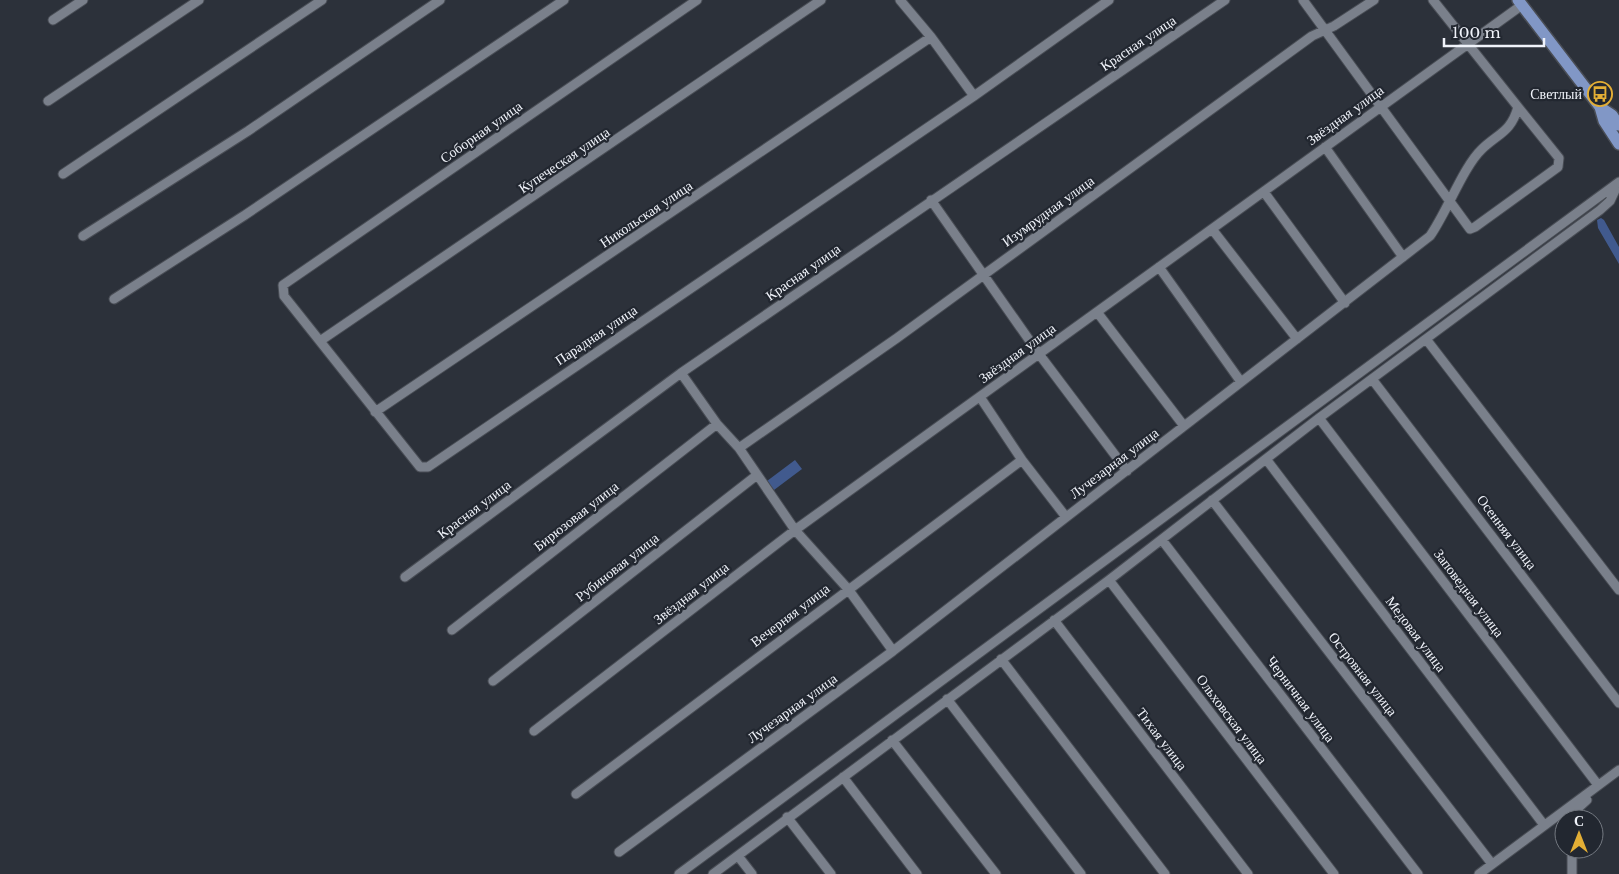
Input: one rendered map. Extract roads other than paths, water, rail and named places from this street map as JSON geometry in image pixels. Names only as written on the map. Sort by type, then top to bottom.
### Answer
[{"type":"main road","points":[[1520,3],[1600,107],[1612,115],[1619,125]]},
{"type":"main road","points":[[1600,107],[1604,121],[1619,144]]},
{"type":"street","points":[[53,20],[82,0]]},
{"type":"street","points":[[48,101],[199,0]]},
{"type":"street","points":[[64,174],[322,0]]},
{"type":"street","points":[[83,236],[248,131],[440,0]]},
{"type":"street","points":[[114,299],[245,215],[564,0]]},
{"type":"street","name":"Соборная улица","points":[[282,288],[285,283],[697,0]]},
{"type":"street","name":"Купеческая улица","points":[[320,341],[821,0]]},
{"type":"street","points":[[900,0],[931,37],[974,96]]},
{"type":"street","name":"Парадная улица","points":[[282,288],[284,296],[418,465],[423,468],[428,467],[974,96],[1109,0]]},
{"type":"street","name":"Красная улица","points":[[405,577],[680,373],[1225,0]]},
{"type":"street","points":[[1303,0],[1466,226],[1473,229],[1558,167],[1559,158],[1432,0]]},
{"type":"street","name":"Изумрудная улица","points":[[739,448],[983,276],[1312,36],[1374,0]]},
{"type":"street","name":"Звёздная улица","points":[[534,731],[795,530],[1326,147],[1520,3]]},
{"type":"street","name":"Никольская улица","points":[[375,412],[931,37]]},
{"type":"street","name":"Лучезарная улица","points":[[619,852],[893,651],[1430,236],[1476,155],[1508,129],[1514,120],[1518,107]]},
{"type":"street","points":[[1326,147],[1403,257]]},
{"type":"street","points":[[713,874],[1001,658],[1109,580],[1319,418],[1600,210],[1610,200],[1619,182]]},
{"type":"street","points":[[679,874],[1619,182]]},
{"type":"street","points":[[1264,192],[1345,303]]},
{"type":"street","points":[[931,200],[1038,354],[1127,471]]},
{"type":"street","points":[[1212,228],[1297,339]]},
{"type":"street","points":[[1159,267],[1241,382]]},
{"type":"street","points":[[1097,312],[1184,426]]},
{"type":"street","points":[[1426,339],[1619,590]]},
{"type":"street","points":[[680,373],[717,424],[739,448],[795,530],[848,589],[893,651]]},
{"type":"street","name":"Осенняя улица","points":[[1372,379],[1619,703]]},
{"type":"street","points":[[980,397],[1022,460],[1066,517]]},
{"type":"street","name":"Заповедная улица","points":[[1319,418],[1598,785]]},
{"type":"street","name":"Бирюзовая улица","points":[[452,630],[717,424]]},
{"type":"street","name":"Медовая улица","points":[[1266,459],[1544,825]]},
{"type":"street","name":"Вечерняя улица","points":[[576,794],[1022,460]]},
{"type":"street","name":"Рубиновая улица","points":[[493,681],[757,474]]},
{"type":"street","name":"Островная улица","points":[[1212,500],[1492,864]]},
{"type":"street","name":"Черничная улица","points":[[1162,540],[1418,874]]},
{"type":"street","name":"Ольховская улица","points":[[1109,580],[1334,874]]},
{"type":"street","name":"Тихая улица","points":[[1054,620],[1248,874]]},
{"type":"street","points":[[1001,658],[1165,874]]},
{"type":"street","points":[[947,699],[1082,874]]},
{"type":"street","points":[[892,740],[996,874]]},
{"type":"street","points":[[1479,874],[1619,770]]},
{"type":"street","points":[[1577,809],[1619,776]]},
{"type":"street","points":[[843,777],[917,874]]},
{"type":"street","points":[[787,817],[831,874]]},
{"type":"street","points":[[738,856],[752,874]]},
{"type":"street","points":[[1572,859],[1572,874]]},
{"type":"place","name":"Светлый","points":[[1600,94]]}]
